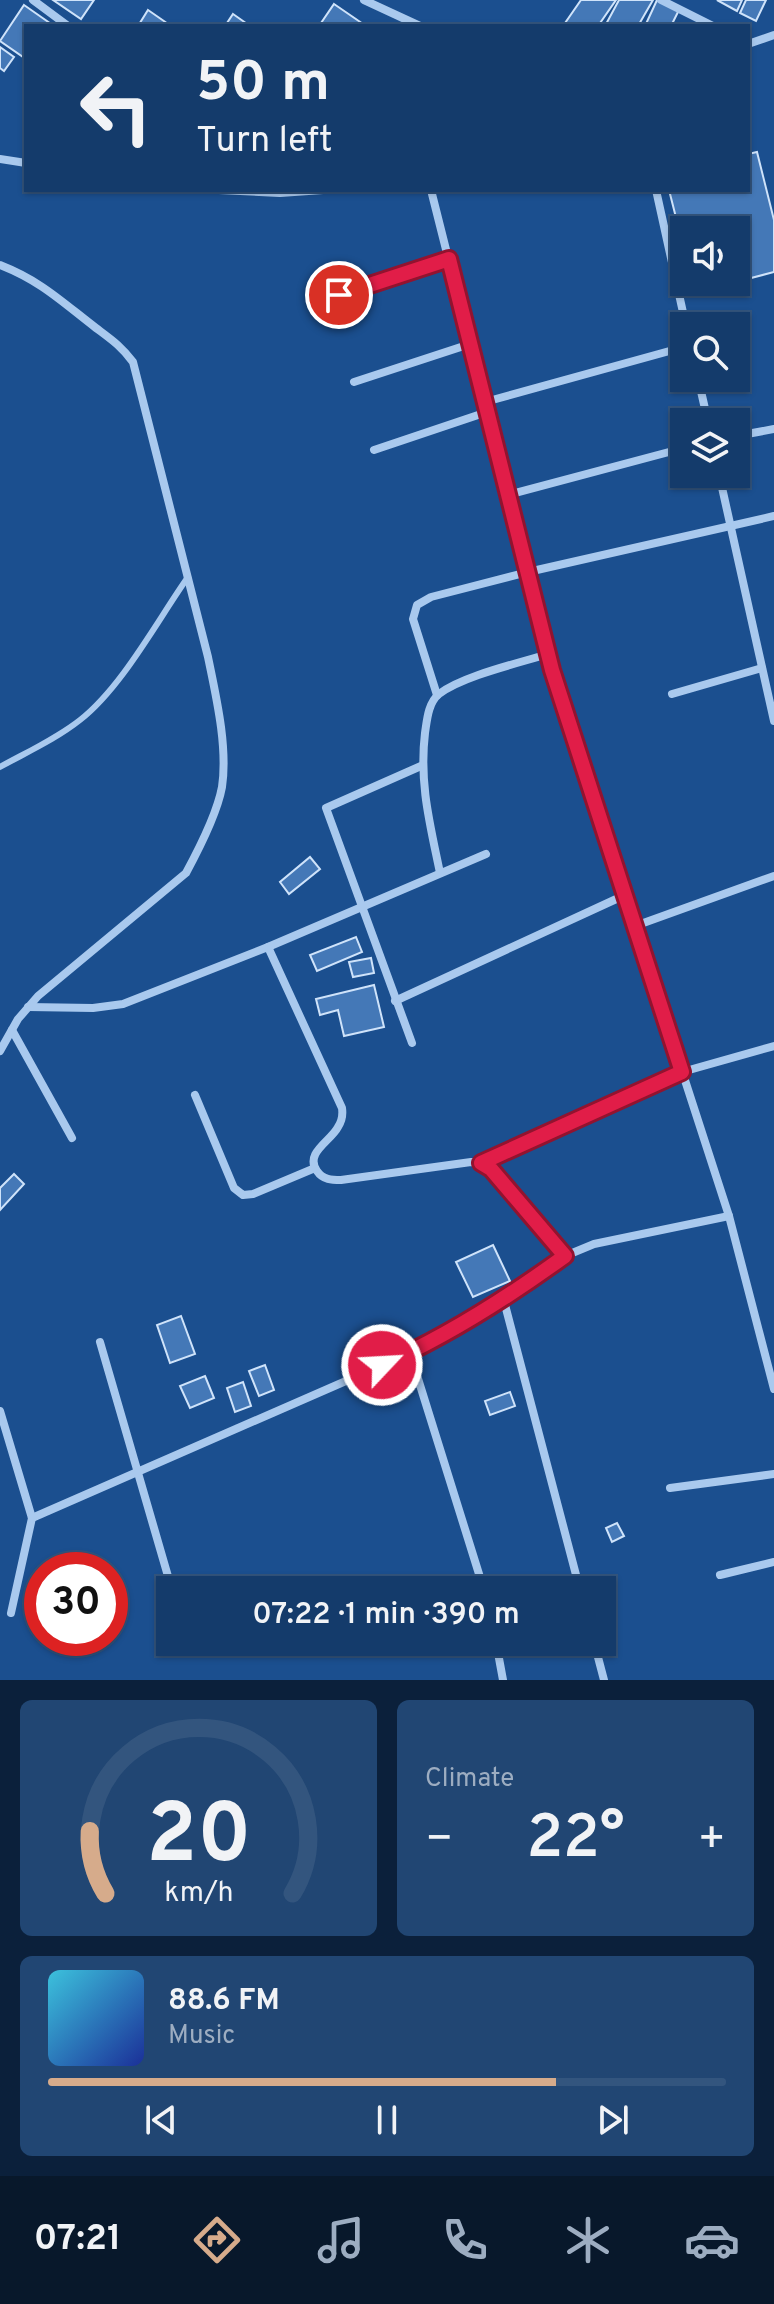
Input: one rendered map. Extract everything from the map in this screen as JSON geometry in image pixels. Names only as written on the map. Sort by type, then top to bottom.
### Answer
[{"type":"street","points":[[33,0],[65,24]]},
{"type":"street","points":[[364,0],[416,24]]},
{"type":"street","points":[[661,0],[709,24]]},
{"type":"street","points":[[750,43],[774,35]]},
{"type":"street","points":[[0,159],[24,163]]},
{"type":"street","points":[[432,192],[548,654],[729,1216],[773,1385]]},
{"type":"street","points":[[656,192],[683,312]]},
{"type":"street","points":[[339,295],[449,259]]},
{"type":"street","points":[[0,265],[25,275],[54,293],[118,343],[133,362],[217,702],[223,759],[222,788],[186,873],[38,996],[0,1051]]},
{"type":"street","points":[[354,382],[470,344]]},
{"type":"street","points":[[374,450],[486,407],[670,351]]},
{"type":"street","points":[[750,433],[774,429]]},
{"type":"street","points":[[508,495],[670,452]]},
{"type":"street","points":[[722,488],[774,721]]},
{"type":"street","points":[[437,695],[413,619],[417,605],[431,597],[774,516]]},
{"type":"street","points":[[440,873],[421,766],[427,713],[437,695],[470,679],[548,654]]},
{"type":"street","points":[[672,694],[762,668]]},
{"type":"street","points":[[412,1043],[326,808],[421,766]]},
{"type":"street","points":[[28,1007],[93,1008],[123,1004],[421,884],[486,854]]},
{"type":"street","points":[[635,926],[774,876]]},
{"type":"street","points":[[395,1001],[625,895]]},
{"type":"street","points":[[268,947],[342,1108],[343,1117],[337,1131],[319,1148],[314,1158],[315,1168],[330,1180],[481,1163],[682,1072],[774,1046]]},
{"type":"street","points":[[12,1030],[72,1138]]},
{"type":"street","points":[[195,1095],[234,1188],[243,1195],[253,1194],[315,1168]]},
{"type":"street","points":[[481,1163],[491,1169],[565,1256]]},
{"type":"street","points":[[32,1518],[410,1353],[504,1301],[565,1256],[594,1244],[729,1216]]},
{"type":"street","points":[[504,1301],[576,1576]]},
{"type":"street","points":[[100,1342],[168,1576]]},
{"type":"street","points":[[410,1353],[480,1576]]},
{"type":"street","points":[[0,1411],[32,1518],[11,1613]]},
{"type":"street","points":[[670,1488],[774,1474]]},
{"type":"street","points":[[720,1575],[774,1562]]},
{"type":"street","points":[[499,1656],[503,1680]]},
{"type":"street","points":[[598,1656],[604,1680]]},
{"type":"lane","points":[[0,767],[61,733],[96,705],[117,681],[188,577]]},
{"type":"building","points":[[53,0],[94,0],[81,19]]},
{"type":"building","points":[[581,0],[616,0],[599,24],[564,24]]},
{"type":"building","points":[[619,0],[653,0],[639,24],[606,24]]},
{"type":"building","points":[[657,0],[679,10],[672,24],[646,24]]},
{"type":"building","points":[[717,0],[742,0],[737,11]]},
{"type":"building","points":[[746,0],[766,0],[756,21],[740,13]]},
{"type":"building","points":[[334,4],[363,24],[320,24]]},
{"type":"building","points":[[24,5],[51,24],[24,24],[24,58],[0,41]]},
{"type":"building","points":[[148,10],[168,24],[139,24]]},
{"type":"building","points":[[233,14],[247,24],[226,24]]},
{"type":"building","points":[[0,47],[14,57],[4,71],[0,68]]},
{"type":"building","points":[[757,152],[774,220],[774,272],[750,278],[750,216],[676,216],[670,192],[750,192],[750,154]]},
{"type":"building","points":[[310,857],[320,869],[289,894],[280,882]]},
{"type":"building","points":[[356,937],[362,952],[317,971],[310,955]]},
{"type":"building","points":[[371,958],[374,973],[353,977],[349,962]]},
{"type":"building","points":[[374,985],[384,1027],[344,1036],[338,1010],[320,1015],[316,999]]},
{"type":"building","points":[[14,1174],[24,1184],[0,1210],[0,1188]]},
{"type":"building","points":[[493,1245],[510,1281],[473,1297],[456,1262]]},
{"type":"building","points":[[181,1316],[195,1354],[170,1363],[157,1325]]},
{"type":"building","points":[[265,1365],[274,1390],[259,1396],[249,1371]]},
{"type":"building","points":[[205,1376],[214,1398],[190,1408],[180,1386]]},
{"type":"building","points":[[243,1382],[251,1406],[235,1412],[227,1388]]},
{"type":"building","points":[[510,1392],[515,1406],[490,1415],[485,1401]]},
{"type":"building","points":[[617,1523],[624,1536],[612,1542],[606,1528]]},
{"type":"route","points":[[339,295],[449,259],[552,670],[682,1072],[481,1163],[491,1169],[565,1256],[504,1301],[382,1365]]}]
